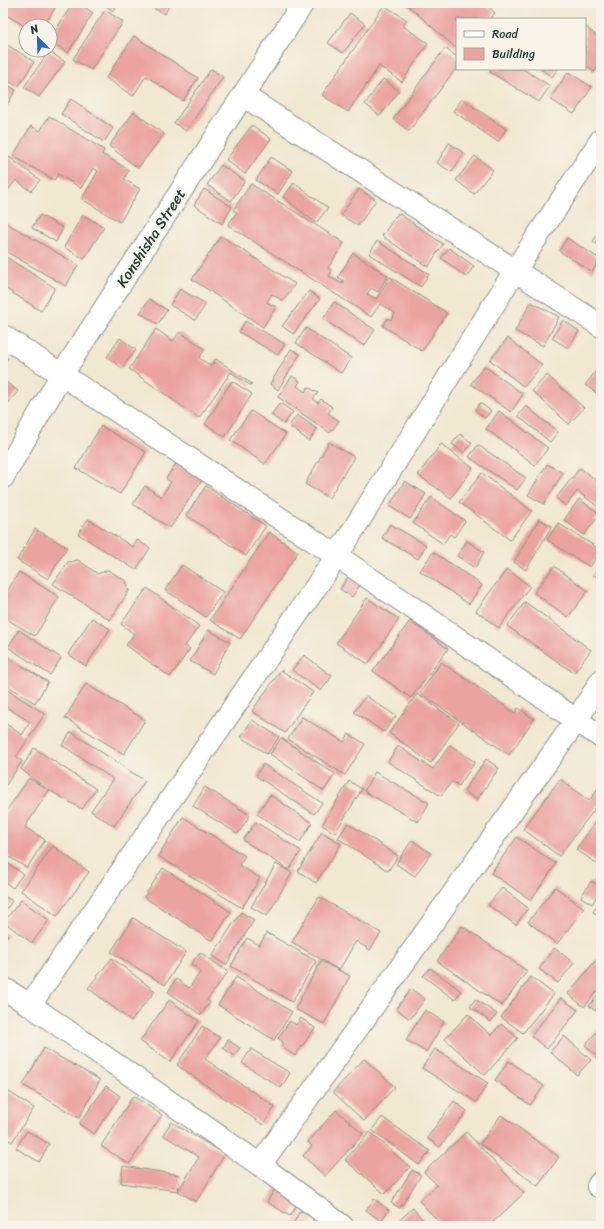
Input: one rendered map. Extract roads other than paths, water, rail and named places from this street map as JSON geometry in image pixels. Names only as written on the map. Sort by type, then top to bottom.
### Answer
[{"type":"street","name":"Konshisha Street","points":[[3,476],[62,374],[303,3]]},
{"type":"street","points":[[244,96],[514,272],[601,326]]},
{"type":"street","points":[[30,1005],[337,556],[514,272],[601,140]]},
{"type":"street","points":[[3,336],[337,556],[601,737]]},
{"type":"street","points":[[260,1166],[576,721],[601,681]]},
{"type":"street","points":[[3,988],[30,1005],[260,1166],[342,1226]]}]
